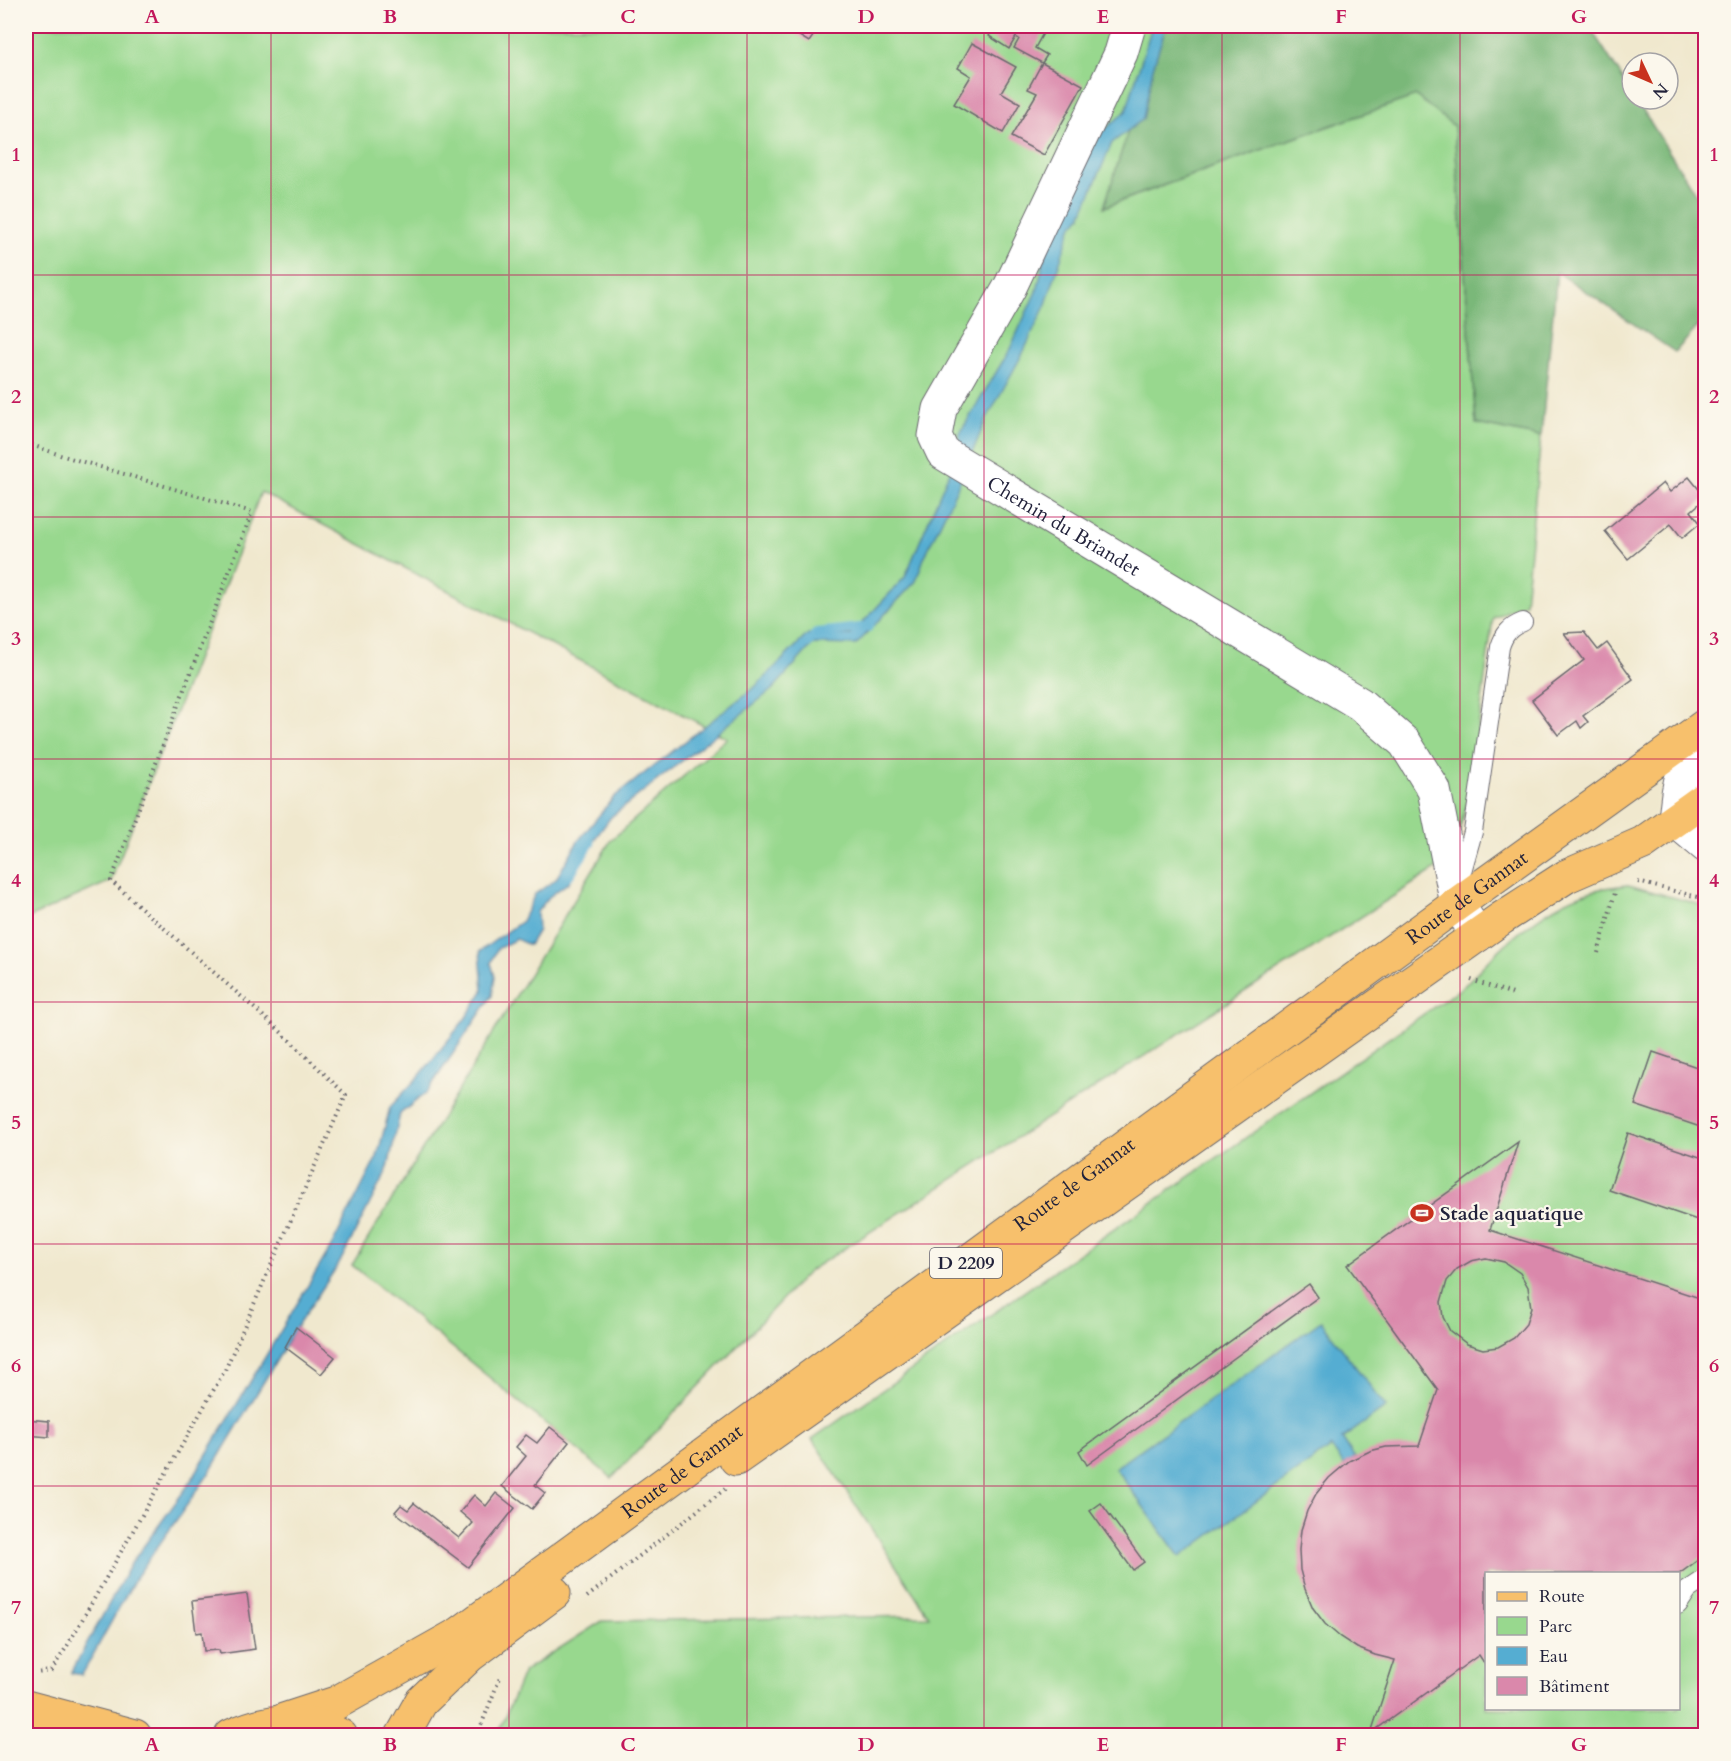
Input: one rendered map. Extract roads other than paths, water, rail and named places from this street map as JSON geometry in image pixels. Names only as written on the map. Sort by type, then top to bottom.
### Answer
[{"type":"main road","name":"Route de Gannat","points":[[284,1720],[336,1703],[459,1634],[1456,899],[1706,725]]},
{"type":"main road","name":"Route de Gannat","points":[[402,1736],[421,1702],[469,1656],[694,1489],[1478,934],[1568,876],[1643,843],[1706,798]]},
{"type":"main road","points":[[26,1707],[135,1736]]},
{"type":"main road","points":[[231,1736],[255,1725],[284,1720],[312,1723],[341,1736]]},
{"type":"street","name":"Chemin du Briandet","points":[[1129,26],[1121,53],[1010,287],[940,409],[935,436],[943,453],[1360,704],[1405,743],[1434,790],[1456,899],[1478,934]]},
{"type":"street","points":[[1706,744],[1687,762],[1693,778],[1675,820],[1706,846]]},
{"type":"street","points":[[1633,777],[1693,778]]},
{"type":"lane","points":[[1456,899],[1473,832],[1500,647],[1503,638],[1512,627],[1523,622]]},
{"type":"lane","points":[[1680,1602],[1688,1590],[1706,1578]]},
{"type":"water","points":[[1152,26],[1166,26],[1153,68],[1143,119],[1112,143],[1081,216],[1071,228],[1046,304],[1023,353],[985,422],[924,558],[916,581],[856,645],[813,644],[773,689],[611,817],[578,861],[569,882],[549,897],[537,912],[538,930],[529,945],[516,939],[497,949],[491,963],[495,977],[492,996],[427,1092],[400,1114],[388,1168],[340,1262],[296,1328],[208,1475],[135,1579],[82,1675],[71,1673],[132,1562],[189,1484],[331,1247],[377,1157],[390,1107],[421,1074],[465,1019],[483,991],[480,951],[522,921],[535,894],[556,879],[578,841],[614,797],[756,686],[808,634],[851,635],[905,577],[947,477],[957,460],[960,433],[1009,351],[1038,287],[1053,217],[1101,133],[1126,111]]},
{"type":"water","points":[[1321,1321],[1386,1407],[1342,1439],[1355,1458],[1344,1465],[1331,1447],[1180,1557],[1115,1468]]},
{"type":"waterway","points":[[808,643],[817,633],[868,627],[870,624]]},
{"type":"waterway","points":[[569,875],[590,843]]},
{"type":"place","name":"Stade aquatique","points":[[1422,1213]]}]
